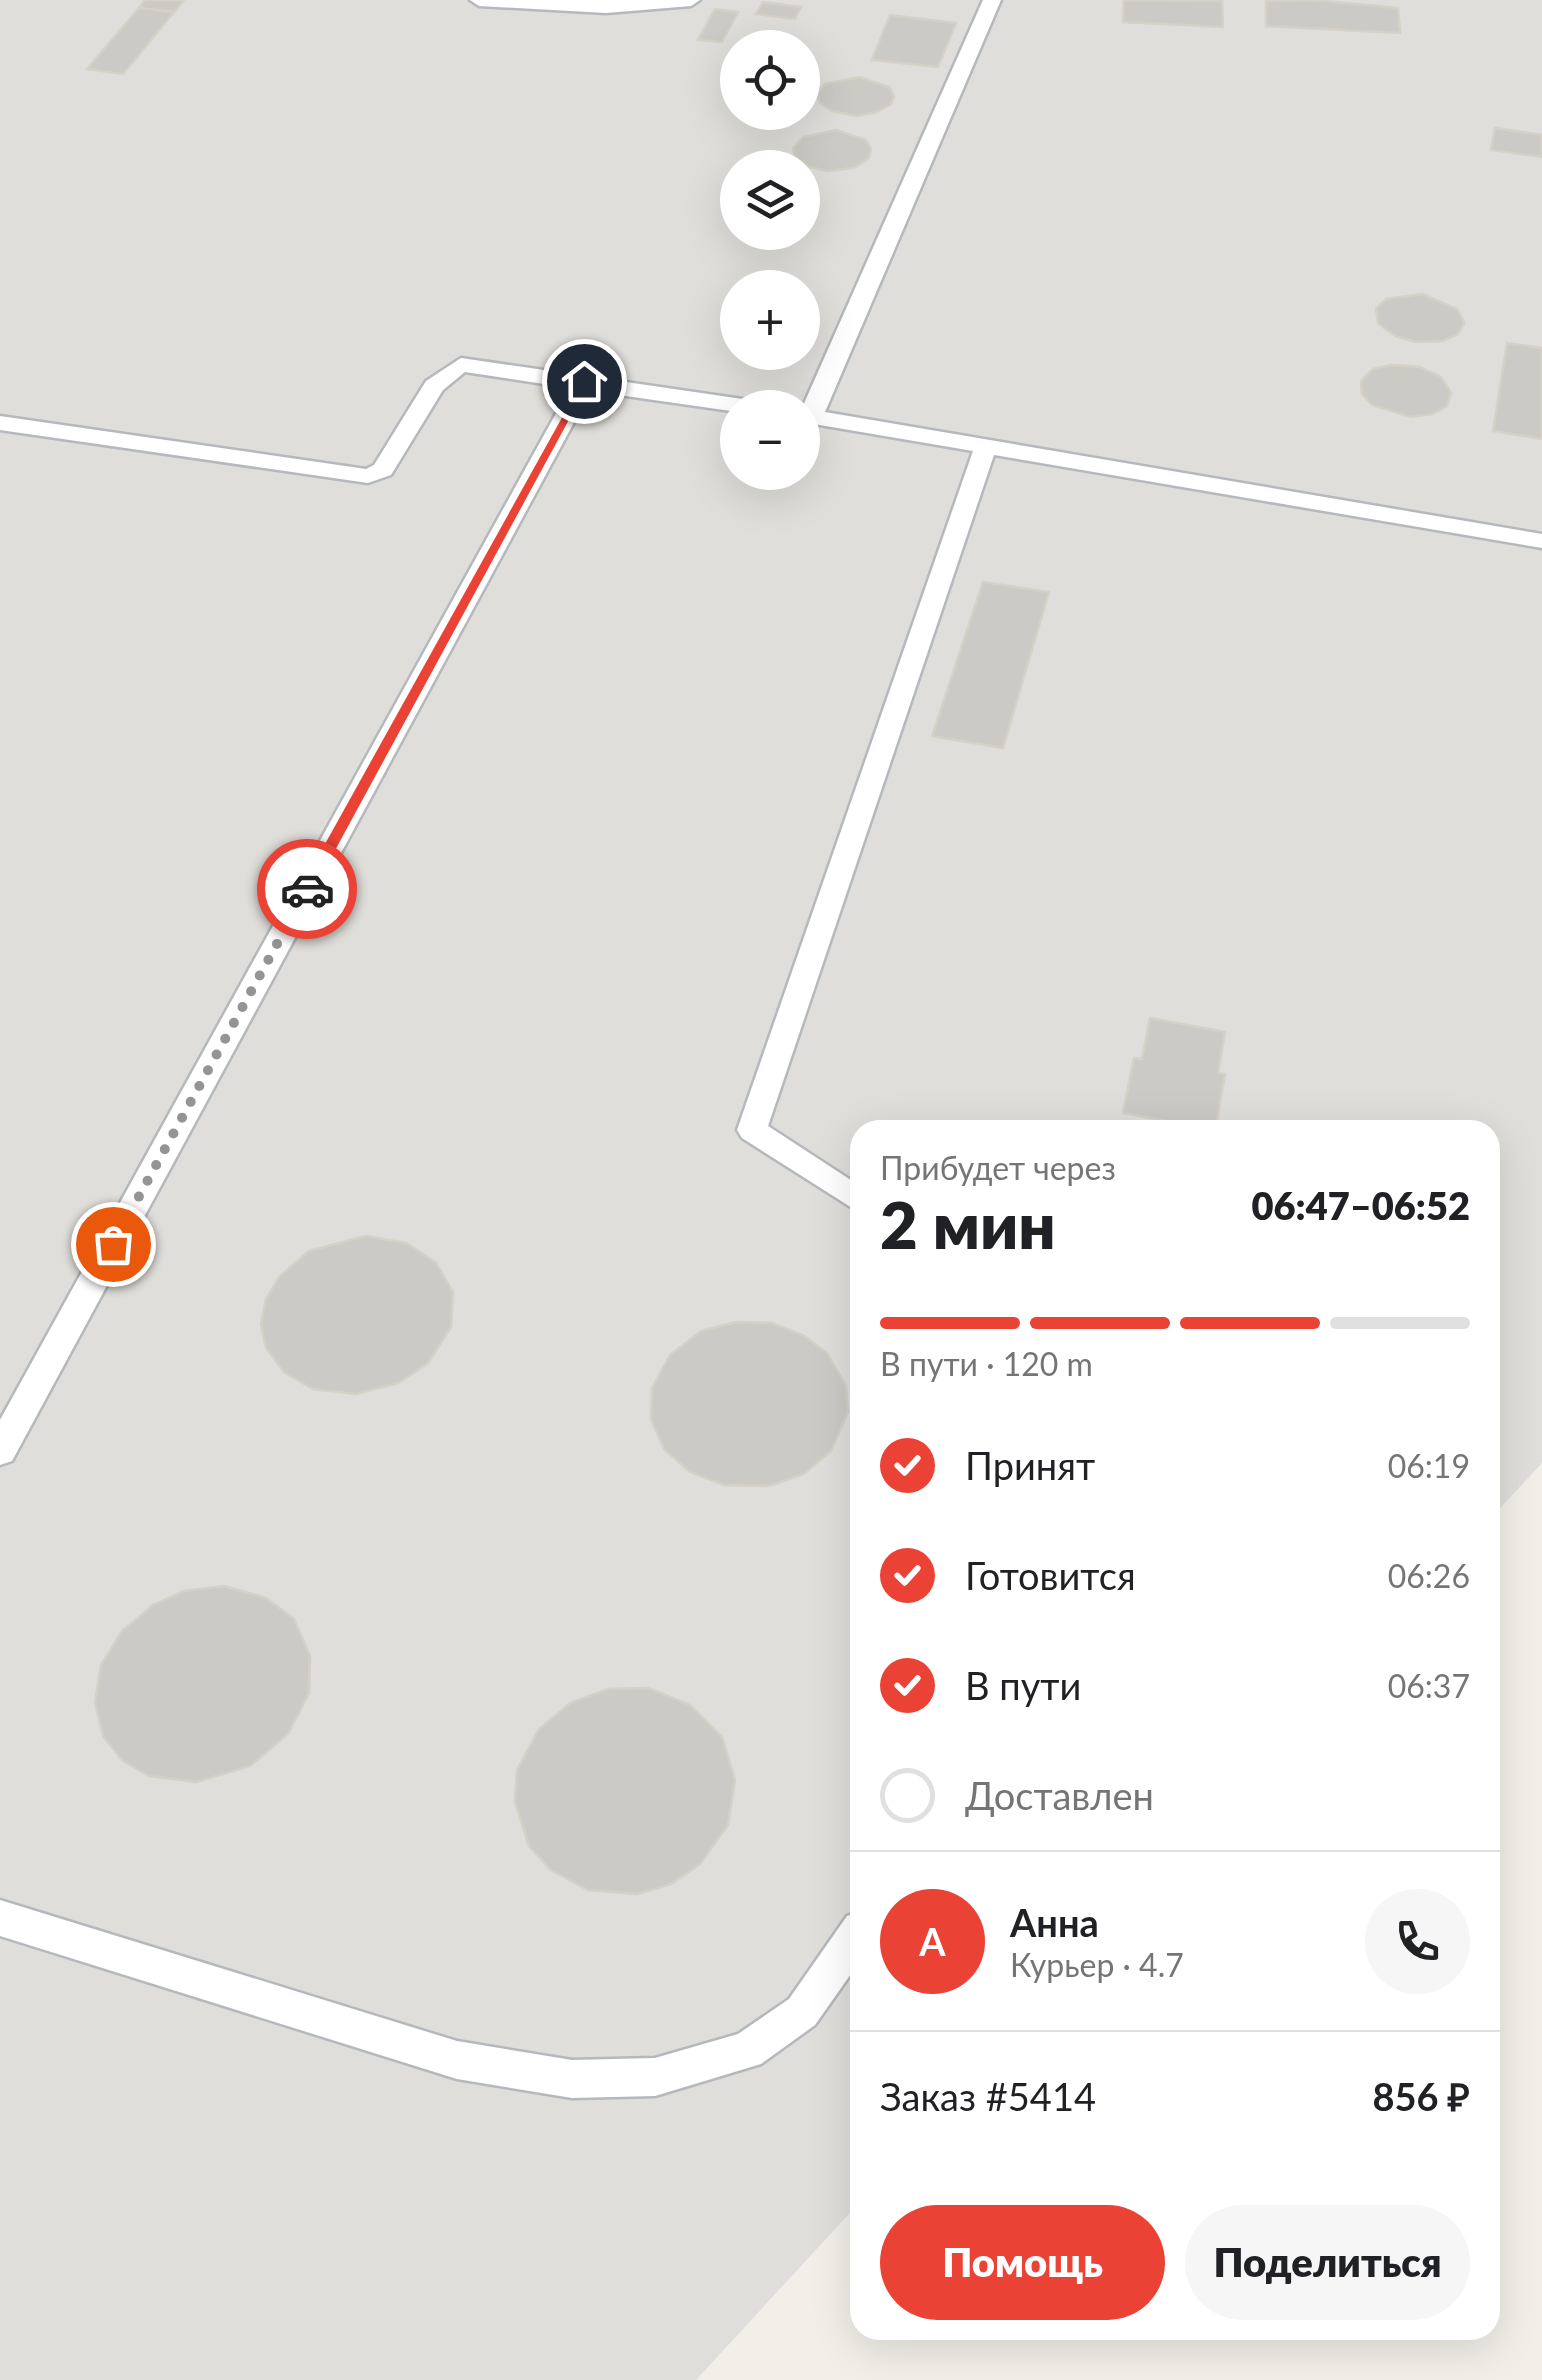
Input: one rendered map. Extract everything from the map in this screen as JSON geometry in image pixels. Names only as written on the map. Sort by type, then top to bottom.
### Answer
[{"type":"lane","points":[[479,0],[606,7],[691,0]]},
{"type":"lane","points":[[819,390],[992,0]]},
{"type":"lane","points":[[0,424],[368,476],[383,470],[434,386],[461,365],[720,402]]},
{"type":"lane","points":[[0,1451],[584,381]]},
{"type":"lane","points":[[820,418],[1542,541]]},
{"type":"lane","points":[[850,1194],[752,1130],[986,446]]},
{"type":"lane","points":[[0,1918],[457,2060],[572,2079],[656,2077],[747,2050],[802,2012],[850,1942]]},
{"type":"shaded area","points":[[0,0],[1542,0],[1542,1463],[1500,1508],[1500,1120],[850,1120],[850,2213],[696,2380],[0,2380]]},
{"type":"building","points":[[145,0],[184,0],[174,12],[139,8]]},
{"type":"building","points":[[1124,0],[1222,1],[1223,27],[1123,22]]},
{"type":"building","points":[[1312,0],[1398,8],[1400,33],[1266,26],[1266,1]]},
{"type":"building","points":[[763,2],[801,7],[795,19],[756,14]]},
{"type":"building","points":[[139,8],[174,12],[123,74],[87,69]]},
{"type":"building","points":[[715,9],[738,12],[728,30],[720,30],[720,42],[698,40]]},
{"type":"building","points":[[890,15],[956,23],[938,67],[872,60]]},
{"type":"building","points":[[859,77],[889,87],[894,96],[891,104],[877,112],[857,116],[832,111],[820,103],[820,90],[825,84]]},
{"type":"building","points":[[1495,128],[1542,135],[1542,157],[1491,150]]},
{"type":"building","points":[[836,130],[866,140],[871,149],[869,158],[854,168],[820,169],[820,150],[793,150],[803,137]]},
{"type":"building","points":[[1422,294],[1457,309],[1464,323],[1458,334],[1443,341],[1416,342],[1395,336],[1378,323],[1376,309],[1386,299]]},
{"type":"building","points":[[1507,343],[1542,348],[1542,439],[1493,431]]},
{"type":"building","points":[[1392,365],[1420,367],[1441,377],[1451,393],[1447,406],[1432,414],[1411,417],[1372,405],[1362,394],[1361,381],[1373,369]]},
{"type":"building","points":[[983,582],[1049,592],[1003,748],[932,736]]},
{"type":"building","points":[[1150,1018],[1225,1032],[1218,1073],[1225,1074],[1217,1120],[1161,1120],[1123,1113],[1134,1058],[1142,1059]]},
{"type":"building","points":[[366,1236],[406,1243],[436,1263],[453,1292],[451,1327],[428,1363],[398,1383],[356,1394],[313,1389],[284,1372],[266,1348],[261,1324],[266,1299],[279,1277],[309,1251]]},
{"type":"building","points":[[736,1322],[772,1323],[805,1336],[827,1353],[846,1386],[848,1412],[831,1451],[804,1474],[769,1486],[724,1485],[690,1472],[664,1449],[651,1419],[652,1388],[670,1355],[701,1331]]},
{"type":"building","points":[[224,1586],[266,1598],[294,1619],[310,1656],[309,1693],[288,1734],[250,1766],[196,1782],[149,1776],[122,1760],[103,1736],[95,1702],[101,1665],[122,1631],[153,1605],[184,1591]]},
{"type":"building","points":[[648,1688],[690,1705],[722,1737],[735,1780],[728,1825],[700,1864],[671,1884],[637,1894],[588,1890],[551,1870],[529,1846],[515,1802],[517,1770],[539,1729],[570,1703],[608,1689]]},
{"type":"way so far","points":[[113,1244],[307,889]]},
{"type":"route","points":[[307,889],[584,381]]}]
